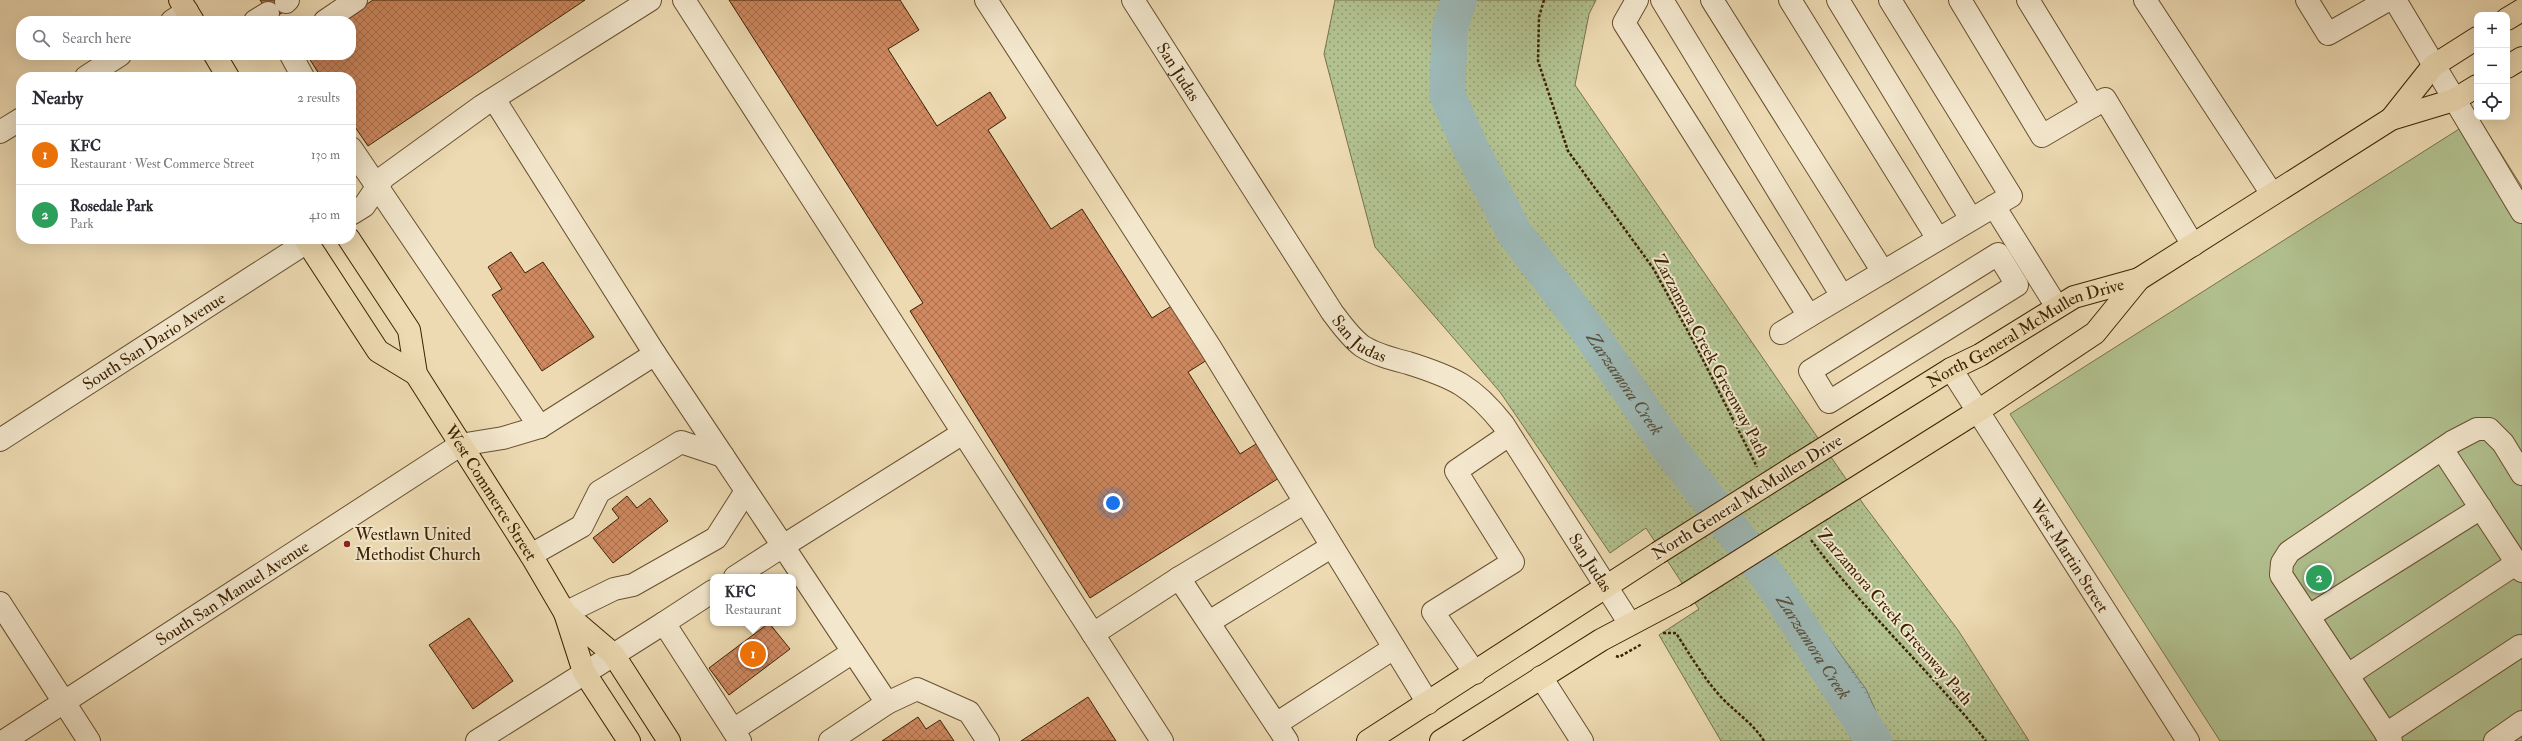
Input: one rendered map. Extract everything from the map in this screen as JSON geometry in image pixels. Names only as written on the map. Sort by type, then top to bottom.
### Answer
[{"type":"main road","points":[[2510,17],[2522,10]]},
{"type":"main road","name":"North General McMullen Drive","points":[[2391,119],[2433,66],[2474,40]]},
{"type":"main road","points":[[2510,65],[2522,58]]},
{"type":"main road","points":[[218,60],[225,72]]},
{"type":"main road","name":"North General McMullen Drive","points":[[1368,741],[1475,673],[1606,586],[1952,369],[1980,355],[2074,297],[2139,278],[2391,119],[2454,100],[2474,88]]},
{"type":"main road","name":"West Commerce Street","points":[[308,244],[378,351],[416,374]]},
{"type":"main road","name":"West Commerce Street","points":[[352,244],[409,330],[416,374],[531,555],[565,613],[584,672],[629,741]]},
{"type":"main road","name":"North General McMullen Drive","points":[[1441,741],[1541,677],[1630,624],[1684,596],[1978,411],[2095,333],[2139,278]]},
{"type":"main road","name":"West Commerce Street","points":[[565,613],[613,654],[669,741]]},
{"type":"street","points":[[332,16],[356,0]]},
{"type":"street","points":[[356,211],[364,206],[384,176],[494,99],[650,0]]},
{"type":"street","points":[[684,0],[1162,741]]},
{"type":"street","points":[[986,0],[1210,347],[1331,547],[1428,703]]},
{"type":"street","name":"San Judas","points":[[1133,0],[1332,312],[1348,334],[1363,346],[1382,356],[1447,376],[1467,386],[1487,403],[1510,435],[1630,624]]},
{"type":"street","points":[[1637,0],[1624,23],[1809,316]]},
{"type":"street","points":[[1662,0],[1842,296]]},
{"type":"street","points":[[1712,0],[1883,272]]},
{"type":"street","points":[[1790,0],[1938,239]]},
{"type":"street","points":[[1838,0],[1972,218]]},
{"type":"street","points":[[1780,333],[2011,196],[1890,0]]},
{"type":"street","points":[[1960,0],[2042,136],[2105,99],[2193,245]]},
{"type":"street","points":[[2028,0],[2093,106]]},
{"type":"street","points":[[2145,0],[2272,194]]},
{"type":"street","points":[[2307,0],[2328,34],[2388,0]]},
{"type":"street","points":[[2395,0],[2433,66],[2522,212]]},
{"type":"street","points":[[94,72],[112,60]]},
{"type":"street","points":[[294,60],[300,72]]},
{"type":"street","points":[[494,99],[655,354],[887,702]]},
{"type":"street","points":[[0,132],[16,121]]},
{"type":"street","points":[[356,156],[540,427]]},
{"type":"street","points":[[1994,206],[2057,307]]},
{"type":"street","name":"South San Dario Avenue","points":[[0,440],[301,244]]},
{"type":"street","points":[[1998,254],[2013,277],[2017,285],[1829,402],[1810,371],[1998,254]]},
{"type":"street","points":[[2013,277],[2033,269]]},
{"type":"street","points":[[460,445],[503,438],[540,427],[655,354]]},
{"type":"street","name":"West Martin Street","points":[[1952,369],[2188,741]]},
{"type":"street","points":[[2521,648],[2389,737],[2281,575],[2282,563],[2288,552],[2442,449],[2477,429],[2489,429],[2503,443],[2522,474]]},
{"type":"street","points":[[740,574],[963,433]]},
{"type":"street","points":[[1475,673],[1433,612],[1513,562],[1456,471],[1510,435]]},
{"type":"street","points":[[531,555],[582,526],[599,492],[681,442],[723,456]]},
{"type":"street","name":"South San Manuel Avenue","points":[[4,741],[460,445]]},
{"type":"street","points":[[2348,675],[2519,567],[2442,449]]},
{"type":"street","points":[[565,613],[614,589],[632,585],[716,538],[746,491]]},
{"type":"street","points":[[1093,634],[1179,578],[1304,502]]},
{"type":"street","points":[[2309,616],[2481,508]]},
{"type":"street","points":[[1209,622],[1331,547]]},
{"type":"street","points":[[1179,578],[1281,733],[1394,648]]},
{"type":"street","points":[[477,741],[710,593]]},
{"type":"street","points":[[0,603],[89,741]]},
{"type":"street","points":[[664,623],[737,735],[853,652]]},
{"type":"street","points":[[1541,677],[1582,741]]},
{"type":"street","points":[[830,741],[887,702],[917,689],[969,712],[988,741]]},
{"type":"street","points":[[2495,741],[2522,722]]},
{"type":"path","name":"Zarzamora Creek Greenway Path","points":[[1544,0],[1539,17],[1538,61],[1568,151],[1653,268],[1760,470]]},
{"type":"path","name":"Zarzamora Creek Greenway Path","points":[[1807,534],[1826,560],[1949,694],[1986,741]]},
{"type":"path","points":[[1657,636],[1667,631],[1676,633],[1699,669],[1721,697],[1755,729],[1764,741]]},
{"type":"path","points":[[1613,653],[1617,658],[1645,643]]},
{"type":"green space","points":[[1335,0],[1596,0],[1589,14],[1575,85],[1864,505],[1958,630],[2029,741],[1721,741],[1659,635],[1699,609],[1646,528],[1610,553],[1500,392],[1375,247],[1324,54]]},
{"type":"green space","points":[[2474,120],[2480,120],[2522,187],[2522,741],[2220,741],[2010,414]]},
{"type":"water","points":[[1814,618],[1866,689],[1889,741],[1861,741],[1785,630],[1795,621]]},
{"type":"building","points":[[260,0],[285,0],[290,8],[277,16],[270,16]]},
{"type":"building","points":[[373,0],[585,0],[368,146],[356,128],[356,72],[318,72],[310,60],[356,60],[356,16],[349,16]]},
{"type":"building","points":[[729,0],[900,0],[919,30],[888,49],[937,126],[990,92],[1006,118],[988,130],[1051,229],[1082,209],[1152,318],[1173,305],[1207,360],[1188,372],[1240,454],[1256,444],[1279,478],[1090,598],[910,311],[923,303]]},
{"type":"building","points":[[511,252],[525,273],[543,262],[594,337],[542,371],[492,295],[502,289],[488,267]]},
{"type":"building","points":[[627,496],[637,508],[650,498],[668,521],[613,563],[593,538],[619,518],[612,509]]},
{"type":"building","points":[[469,618],[513,681],[473,709],[429,645]]},
{"type":"building","points":[[765,626],[771,626],[790,649],[729,695],[709,668]]},
{"type":"building","points":[[1088,697],[1116,741],[1021,741]]},
{"type":"building","points":[[918,717],[926,729],[940,720],[954,741],[882,741]]},
{"type":"waterway","name":"Zarzamora Creek","points":[[1459,0],[1450,28],[1447,94],[1470,147],[1514,232],[1586,327],[1669,448],[1769,578],[1874,741]]},
{"type":"place","name":"Westlawn United Methodist Church","points":[[347,544]]},
{"type":"place","name":"Rosedale Park","points":[[2319,578]]},
{"type":"place","name":"KFC","points":[[753,654]]}]
